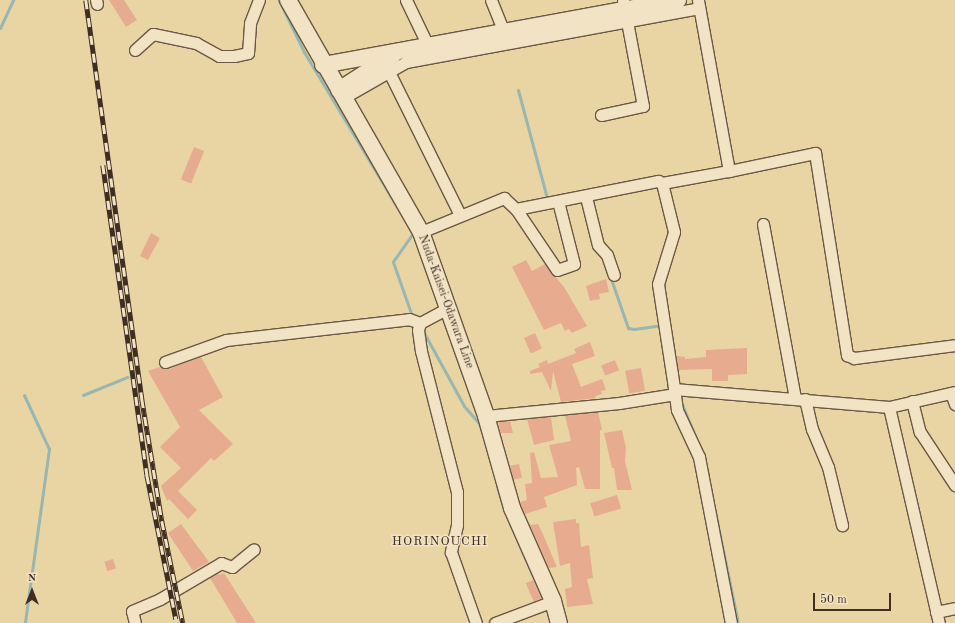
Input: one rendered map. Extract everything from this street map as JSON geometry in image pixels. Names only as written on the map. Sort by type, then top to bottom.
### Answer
[{"type":"main road","name":"Nuda-Kaisei-Odawara Line","points":[[288,0],[323,65],[421,232],[486,416],[512,508],[548,603],[559,623]]},
{"type":"main road","points":[[323,65],[678,0]]},
{"type":"main road","points":[[341,94],[399,50]]},
{"type":"street","points":[[135,50],[153,34],[196,43],[219,56],[234,56],[248,52],[250,23],[259,0]]},
{"type":"street","points":[[406,0],[428,46]]},
{"type":"street","points":[[491,0],[504,32]]},
{"type":"street","points":[[341,94],[414,61],[625,10],[699,4],[729,171]]},
{"type":"street","points":[[601,115],[643,106],[625,10]]},
{"type":"street","points":[[389,72],[460,215]]},
{"type":"street","points":[[516,209],[658,181],[662,183],[729,171],[815,153],[847,355],[854,358],[955,345]]},
{"type":"street","points":[[662,183],[674,232],[658,284],[677,410],[699,458],[731,623]]},
{"type":"street","points":[[586,196],[598,245],[607,255],[614,275]]},
{"type":"street","points":[[421,232],[504,198],[516,209],[557,270],[574,264],[558,201]]},
{"type":"street","points":[[763,224],[800,398],[828,467],[842,525]]},
{"type":"street","points":[[448,308],[420,323],[418,330],[421,351],[457,492],[457,525],[452,552],[476,623]]},
{"type":"street","points":[[165,362],[226,340],[409,319],[420,323]]},
{"type":"street","points":[[486,416],[619,403],[675,391],[800,398],[889,407],[912,401],[954,396]]},
{"type":"street","points":[[912,401],[920,432],[955,485]]},
{"type":"street","points":[[889,407],[939,623]]},
{"type":"street","points":[[135,623],[132,610],[160,599],[221,563],[232,567],[254,549]]},
{"type":"street","points":[[495,623],[548,603]]},
{"type":"street","points":[[936,612],[955,608]]},
{"type":"building","points":[[109,0],[124,0],[137,20],[126,27]]},
{"type":"building","points":[[194,147],[204,151],[191,184],[181,179]]},
{"type":"building","points":[[151,233],[160,238],[148,260],[140,256]]},
{"type":"building","points":[[526,260],[532,271],[545,264],[564,287],[587,326],[572,333],[569,329],[565,331],[561,323],[544,330],[512,267]]},
{"type":"building","points":[[606,279],[609,292],[599,294],[600,299],[590,301],[586,286]]},
{"type":"building","points":[[535,333],[542,349],[531,353],[524,338]]},
{"type":"building","points":[[590,342],[595,356],[572,364],[581,387],[602,379],[606,390],[601,391],[602,394],[595,396],[596,398],[561,402],[553,371],[551,391],[542,372],[530,374],[530,371],[540,367],[538,364],[547,360],[548,364],[576,353],[574,349]]},
{"type":"building","points":[[747,348],[747,374],[728,375],[728,381],[712,381],[712,369],[678,370],[677,356],[685,357],[685,359],[706,357],[706,350]]},
{"type":"building","points":[[201,357],[223,397],[199,410],[233,444],[214,461],[211,458],[178,491],[197,510],[188,519],[169,499],[167,501],[161,486],[181,468],[160,447],[180,427],[148,371],[160,367],[169,369]]},
{"type":"building","points":[[615,360],[619,370],[605,376],[601,366]]},
{"type":"building","points":[[641,368],[645,391],[629,393],[625,371]]},
{"type":"building","points":[[598,412],[602,430],[600,430],[600,489],[585,489],[579,467],[576,468],[577,485],[544,497],[547,507],[525,514],[520,502],[527,500],[525,484],[532,483],[530,453],[534,452],[541,478],[558,477],[549,445],[571,441],[565,415]]},
{"type":"building","points":[[551,417],[554,440],[534,445],[527,419]]},
{"type":"building","points":[[510,421],[513,433],[501,433],[498,422]]},
{"type":"building","points":[[622,430],[626,448],[625,461],[632,490],[617,490],[614,468],[612,468],[604,433]]},
{"type":"building","points":[[519,464],[522,478],[513,480],[510,466]]},
{"type":"building","points":[[617,495],[621,508],[594,517],[590,503]]},
{"type":"building","points":[[576,519],[576,523],[579,523],[581,547],[589,545],[593,578],[587,579],[593,604],[567,607],[565,589],[572,587],[570,563],[560,566],[553,522]]},
{"type":"building","points":[[181,524],[209,562],[193,571],[168,533]]},
{"type":"building","points":[[538,524],[557,567],[549,568],[530,525]]},
{"type":"building","points":[[113,559],[116,569],[107,571],[104,562]]},
{"type":"building","points":[[218,573],[219,575],[224,573],[256,623],[237,623],[210,578]]},
{"type":"building","points":[[533,580],[541,598],[534,602],[526,583]]},
{"type":"waterway","points":[[0,28],[13,0]]},
{"type":"waterway","points":[[279,0],[304,52],[403,217]]},
{"type":"waterway","points":[[518,90],[547,198]]},
{"type":"waterway","points":[[411,230],[413,233],[393,262],[412,316]]},
{"type":"waterway","points":[[610,276],[628,328],[634,329],[661,325]]},
{"type":"waterway","points":[[423,331],[464,406],[479,423],[485,440]]},
{"type":"waterway","points":[[83,395],[127,377]]},
{"type":"waterway","points":[[24,395],[49,449],[25,623]]},
{"type":"waterway","points":[[682,404],[701,451]]},
{"type":"waterway","points":[[497,486],[504,509]]},
{"type":"waterway","points":[[714,507],[738,623]]},
{"type":"waterway","points":[[506,514],[544,601]]},
{"type":"railway","points":[[86,0],[142,399],[162,521],[183,623]]},
{"type":"railway","points":[[103,165],[147,475],[176,619]]},
{"type":"district","name":"HORINOUCHI","points":[[440,542]]}]
